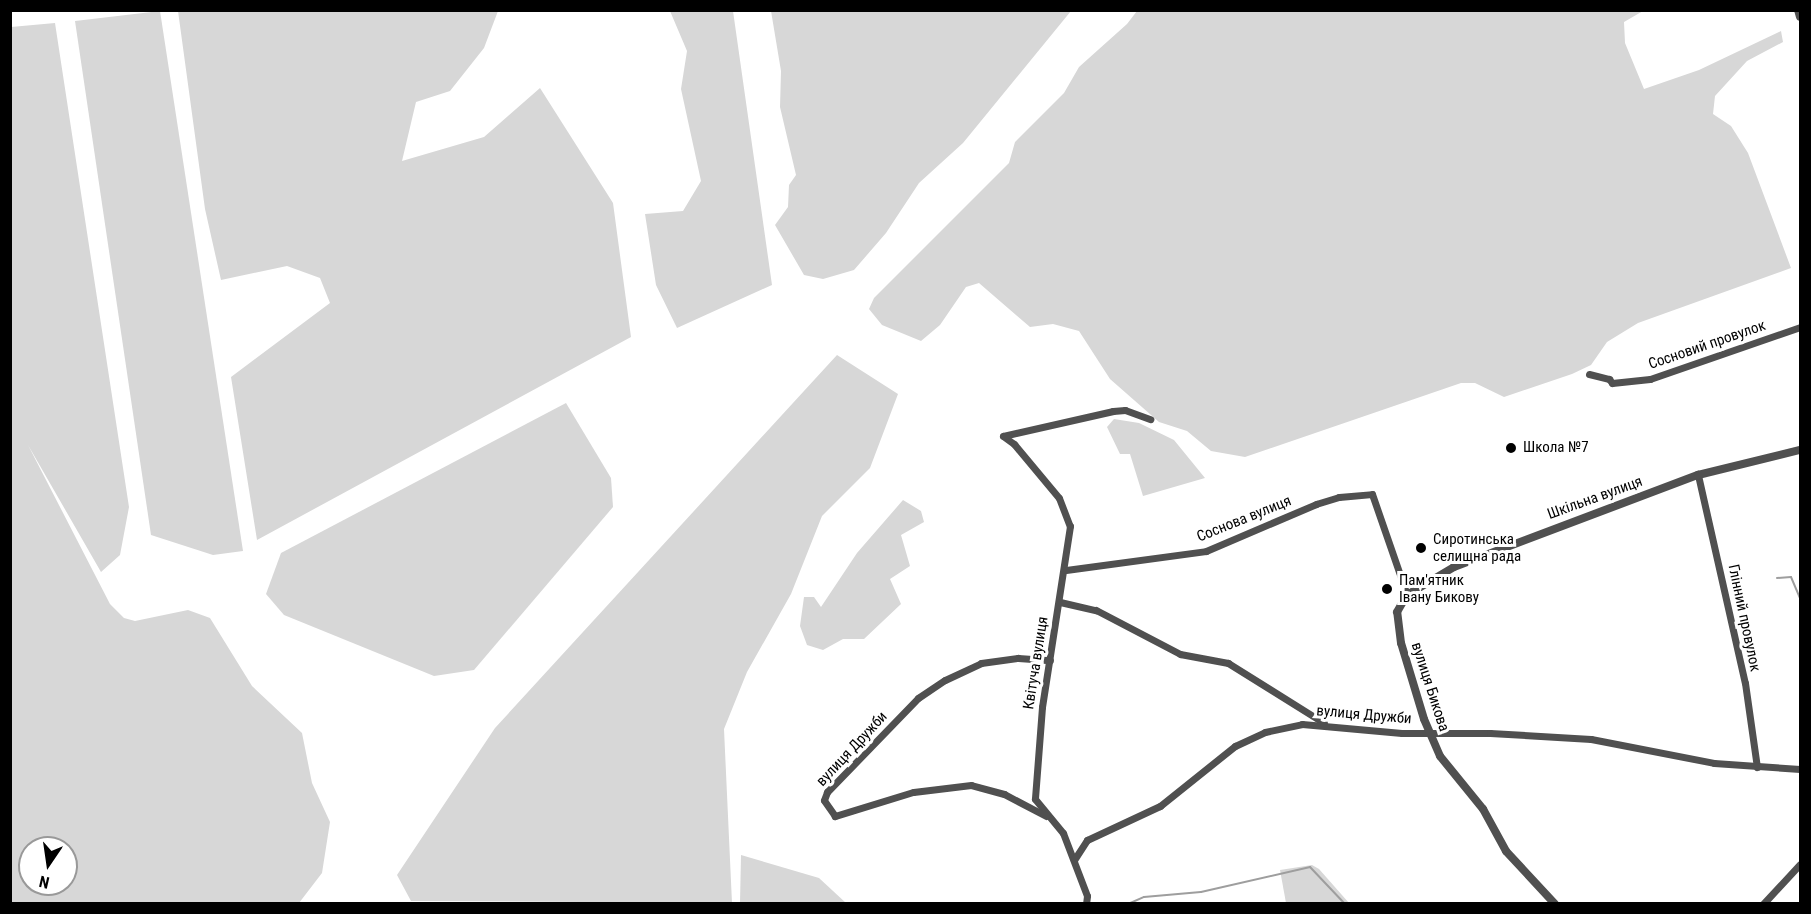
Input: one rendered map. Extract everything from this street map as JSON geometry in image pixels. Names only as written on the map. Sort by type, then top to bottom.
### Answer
[{"type":"street","points":[[1798,10],[1800,16]]},
{"type":"street","name":"Сосновий провулок","points":[[1588,374],[1609,379],[1612,383],[1650,379],[1800,327]]},
{"type":"street","name":"Квітуча вулиця","points":[[1086,903],[1074,860],[1063,833],[1046,816],[1035,799],[1034,781],[1050,660],[1066,570],[1070,526],[1063,506],[1038,471],[1003,436],[1073,417],[1113,411],[1125,410],[1150,419]]},
{"type":"street","name":"Шкільна вулиця","points":[[1407,595],[1454,567],[1698,475],[1800,450]]},
{"type":"street","name":"Глінний провулок","points":[[1698,475],[1745,683],[1757,767]]},
{"type":"street","name":"Соснова вулиця","points":[[1066,570],[1206,551],[1316,504],[1357,493],[1371,494],[1381,515],[1407,595]]},
{"type":"street","name":"вулиця Бикова","points":[[1407,595],[1397,612],[1401,643],[1440,756],[1483,809],[1504,848],[1556,903]]},
{"type":"street","points":[[1060,602],[1096,610],[1180,654],[1228,663],[1325,723]]},
{"type":"street","name":"вулиця Дружби","points":[[1046,816],[1004,794],[971,785],[913,792],[835,816],[824,800],[827,792],[918,698],[945,680],[981,663],[1050,660]]},
{"type":"street","name":"вулиця Дружби","points":[[1074,860],[1088,840],[1160,806],[1235,746],[1265,732],[1325,723],[1402,733],[1430,732],[1591,739],[1714,763],[1800,769]]},
{"type":"street","points":[[1763,903],[1800,864]]},
{"type":"shaded area","points":[[771,10],[1071,11],[963,143],[919,183],[886,233],[854,270],[823,279],[804,275],[775,225],[788,207],[789,185],[796,175],[780,107],[781,71]]},
{"type":"shaded area","points":[[160,11],[243,551],[213,555],[151,535],[75,21]]},
{"type":"shaded area","points":[[178,11],[498,11],[484,48],[450,91],[416,102],[402,161],[484,137],[540,88],[613,203],[631,337],[257,540],[231,377],[330,303],[320,278],[287,266],[221,280],[205,209]]},
{"type":"shaded area","points":[[670,11],[733,11],[772,285],[677,328],[656,285],[645,214],[683,211],[701,181],[681,89],[687,51]]},
{"type":"shaded area","points":[[1137,11],[1643,11],[1624,22],[1625,43],[1644,89],[1699,70],[1781,31],[1783,42],[1747,61],[1715,96],[1713,114],[1731,126],[1748,153],[1791,268],[1638,323],[1607,342],[1591,365],[1572,374],[1504,397],[1475,383],[1461,383],[1245,457],[1211,451],[1187,431],[1159,422],[1110,379],[1079,331],[1053,324],[1030,327],[979,283],[966,287],[940,325],[921,341],[882,325],[869,309],[874,298],[1009,163],[1015,142],[1064,93],[1079,67],[1127,24]]},
{"type":"shaded area","points":[[55,23],[129,507],[120,555],[101,572],[28,445],[110,604],[124,618],[135,621],[188,610],[210,618],[252,686],[302,733],[312,783],[330,822],[322,873],[299,903],[11,903],[11,27]]},
{"type":"shaded area","points":[[837,355],[898,394],[870,468],[822,516],[791,594],[747,672],[724,729],[732,903],[411,901],[397,875],[495,728]]},
{"type":"shaded area","points":[[566,403],[611,478],[613,507],[474,670],[434,676],[284,615],[266,594],[281,553]]},
{"type":"shaded area","points":[[1114,419],[1139,423],[1174,440],[1205,478],[1143,496],[1130,454],[1120,454],[1107,427]]},
{"type":"shaded area","points":[[903,500],[921,511],[924,522],[901,535],[910,566],[890,579],[901,604],[864,639],[843,639],[823,650],[807,645],[800,626],[804,597],[814,597],[821,607],[857,553]]},
{"type":"shaded area","points":[[741,855],[819,878],[846,903],[740,903]]},
{"type":"shaded area","points":[[1312,865],[1319,869],[1349,903],[1286,903],[1280,870]]},
{"type":"waterway","points":[[1777,578],[1791,577],[1800,598]]},
{"type":"waterway","points":[[1128,904],[1144,897],[1201,892],[1310,867],[1345,904]]},
{"type":"place","name":"Школа №7","points":[[1511,448]]},
{"type":"place","name":"Сиротинська селищна рада","points":[[1421,548]]},
{"type":"place","name":"Пам'ятник Івану Бикову","points":[[1387,589]]}]
